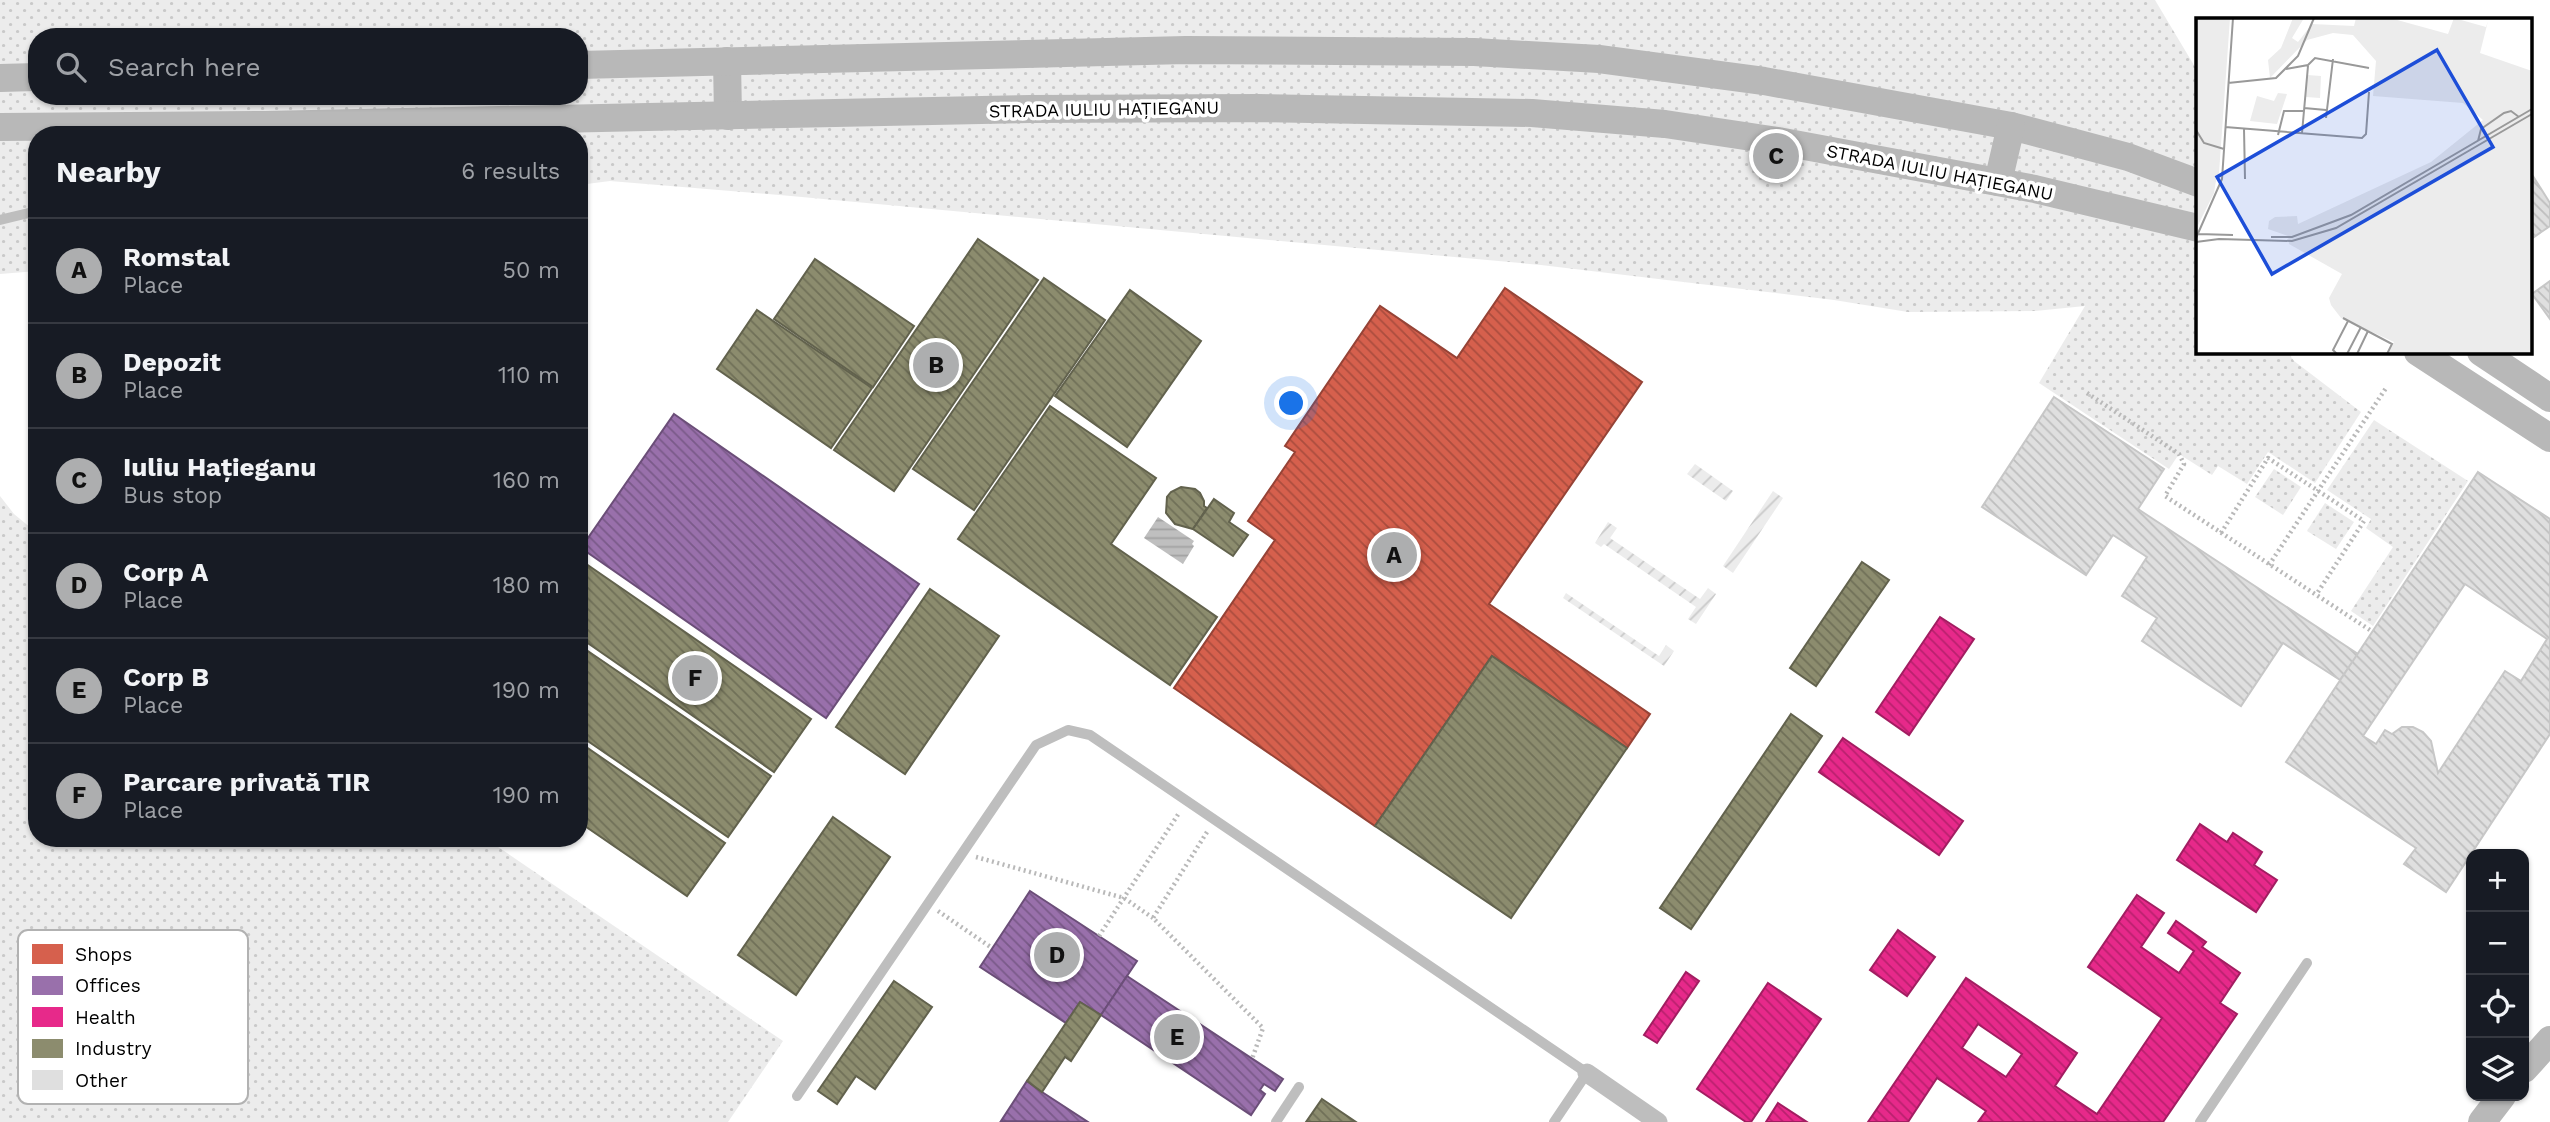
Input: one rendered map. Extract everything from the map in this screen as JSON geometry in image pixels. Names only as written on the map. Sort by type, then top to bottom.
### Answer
[{"type":"main road","points":[[588,65],[1186,50],[1347,50],[1599,59],[1702,72],[1911,106],[2011,126],[2128,157],[2196,182]]},
{"type":"main road","points":[[727,61],[728,116]]},
{"type":"main road","points":[[0,78],[28,77]]},
{"type":"main road","name":"STRADA IULIU HAȚIEGANU","points":[[303,126],[1016,109],[1258,108],[1532,113],[1617,119],[1724,132],[1998,182],[2108,205],[2196,227]]},
{"type":"main road","points":[[1998,182],[2011,126]]},
{"type":"main road","name":"STRADA IULIU HAȚIEGANU","points":[[0,127],[28,128]]},
{"type":"main road","points":[[2421,354],[2550,438]]},
{"type":"main road","points":[[2484,354],[2550,398]]},
{"type":"main road","points":[[2529,1063],[2550,1040]]},
{"type":"main road","points":[[2482,1122],[2498,1101]]},
{"type":"street","points":[[1587,1073],[1658,1122]]},
{"type":"lane","points":[[0,220],[28,213]]},
{"type":"lane","points":[[797,1096],[1037,745],[1068,730],[1090,735],[1587,1073],[1554,1122]]},
{"type":"lane","points":[[2200,1122],[2307,963]]},
{"type":"lane","points":[[1276,1122],[1299,1087]]},
{"type":"path","points":[[2269,565],[2386,388]]},
{"type":"path","points":[[2087,393],[2179,454],[2184,464],[2165,496],[2370,630]]},
{"type":"path","points":[[2221,533],[2268,458],[2364,521],[2316,595]]},
{"type":"path","points":[[1099,936],[1187,801]]},
{"type":"path","points":[[1153,918],[1215,820]]},
{"type":"path","points":[[963,853],[1124,898],[1153,918],[1264,1028],[1252,1059]]},
{"type":"path","points":[[929,905],[992,948]]},
{"type":"shaded area","points":[[0,0],[2155,0],[2196,69],[2196,354],[2292,354],[2294,361],[2361,412],[2315,483],[2268,452],[2247,484],[2218,466],[2212,475],[2179,454],[2169,469],[2039,383],[2085,306],[2035,311],[1908,312],[1834,300],[1541,265],[791,196],[610,181],[588,184],[588,126],[28,126],[28,272],[0,274]]},
{"type":"shaded area","points":[[2374,420],[2468,481],[2373,626],[2351,611],[2393,547],[2366,528],[2371,519],[2327,490]]},
{"type":"shaded area","points":[[1695,464],[1733,491],[1726,501],[1687,474]]},
{"type":"shaded area","points":[[2274,469],[2301,487],[2283,515],[2255,497]]},
{"type":"shaded area","points":[[1773,491],[1783,498],[1733,573],[1723,566]]},
{"type":"shaded area","points":[[0,496],[14,514],[28,526],[28,847],[498,847],[783,1041],[728,1122],[0,1122]]},
{"type":"shaded area","points":[[2325,503],[2354,522],[2336,549],[2307,531]]},
{"type":"shaded area","points":[[1158,517],[1194,541],[1194,546],[1183,564],[1144,538]]},
{"type":"shaded area","points":[[1608,522],[1617,528],[1610,538],[1700,599],[1708,588],[1716,594],[1696,624],[1688,619],[1696,607],[1604,544],[1601,547],[1595,543]]},
{"type":"shaded area","points":[[1566,593],[1659,656],[1666,645],[1674,651],[1664,666],[1563,598]]},
{"type":"building: Shops","points":[[1505,288],[1642,382],[1489,604],[1650,714],[1627,748],[1492,656],[1375,826],[1174,688],[1275,540],[1248,521],[1295,452],[1285,446],[1380,306],[1457,358]]},
{"type":"building: Offices","points":[[674,414],[919,584],[826,718],[588,553],[588,538]]},
{"type":"building: Offices","points":[[1030,891],[1137,961],[1101,1015],[1080,1002],[1066,1023],[980,967]]},
{"type":"building: Offices","points":[[1127,976],[1283,1079],[1275,1091],[1264,1084],[1260,1090],[1265,1094],[1251,1115],[1101,1015]]},
{"type":"building: Offices","points":[[1027,1081],[1042,1092],[1088,1122],[1001,1121]]},
{"type":"building: Health","points":[[1940,617],[1974,639],[1909,735],[1876,712]]},
{"type":"building: Health","points":[[1843,738],[1963,821],[1939,855],[1819,772]]},
{"type":"building: Health","points":[[2200,824],[2227,842],[2233,833],[2262,852],[2254,865],[2277,880],[2256,912],[2177,860]]},
{"type":"building: Health","points":[[2137,895],[2164,913],[2141,947],[2179,973],[2194,951],[2168,933],[2176,921],[2206,942],[2202,947],[2240,973],[2220,1003],[2237,1014],[2163,1122],[1978,1122],[1986,1111],[1937,1078],[1908,1122],[1868,1122],[1966,978],[2077,1053],[2055,1086],[2097,1114],[2162,1018],[2088,967]],"holes":[[[1978,1024],[2022,1054],[2006,1077],[1962,1048]]]},
{"type":"building: Health","points":[[1898,930],[1935,957],[1907,996],[1870,970]]},
{"type":"building: Health","points":[[1686,972],[1699,981],[1657,1043],[1644,1035]]},
{"type":"building: Health","points":[[1768,983],[1821,1019],[1751,1122],[1746,1122],[1697,1089]]},
{"type":"building: Health","points":[[1778,1103],[1807,1122],[1766,1122]]},
{"type":"building: Industry","points":[[978,239],[1038,280],[894,491],[834,450]]},
{"type":"building: Industry","points":[[815,259],[914,326],[873,387],[774,319]]},
{"type":"building: Industry","points":[[1044,278],[1105,320],[974,510],[913,469]]},
{"type":"building: Industry","points":[[1130,290],[1201,341],[1127,447],[1055,396]]},
{"type":"building: Industry","points":[[757,310],[872,388],[831,448],[717,369]]},
{"type":"building: Industry","points":[[1050,406],[1156,478],[1111,544],[1217,617],[1170,685],[958,539]]},
{"type":"building: Industry","points":[[1181,487],[1195,489],[1200,493],[1207,508],[1193,529],[1175,524],[1166,513],[1167,497]]},
{"type":"building: Industry","points":[[1214,499],[1234,513],[1229,522],[1248,535],[1233,556],[1193,529]]},
{"type":"building: Industry","points":[[1862,562],[1889,580],[1816,686],[1790,668]]},
{"type":"building: Industry","points":[[588,565],[811,719],[774,772],[588,643]]},
{"type":"building: Industry","points":[[930,589],[999,636],[905,774],[836,727]]},
{"type":"building: Industry","points":[[588,651],[771,776],[728,837],[588,741]]},
{"type":"building: Industry","points":[[1492,656],[1627,748],[1511,918],[1375,826]]},
{"type":"building: Industry","points":[[1791,714],[1822,736],[1691,929],[1660,908]]},
{"type":"building: Industry","points":[[588,748],[725,843],[687,896],[588,828]]},
{"type":"building: Industry","points":[[833,817],[890,857],[796,995],[738,955]]},
{"type":"building: Industry","points":[[894,981],[932,1007],[875,1089],[856,1076],[837,1104],[818,1091]]},
{"type":"building: Industry","points":[[1080,1002],[1101,1015],[1071,1061],[1065,1057],[1042,1092],[1027,1081]]},
{"type":"building: Industry","points":[[1322,1099],[1356,1122],[1306,1122]]},
{"type":"building: Other","points":[[2532,175],[2550,203],[2550,226],[2532,238]]},
{"type":"building: Other","points":[[2550,281],[2550,319],[2532,294]]},
{"type":"building: Other","points":[[2054,397],[2164,469],[2138,509],[2358,654],[2340,680],[2283,643],[2241,706],[2142,641],[2157,618],[2122,596],[2147,557],[2113,535],[2086,575],[1982,507]]},
{"type":"building: Other","points":[[2478,472],[2550,519],[2550,734],[2474,849],[2466,849],[2466,862],[2446,892],[2404,864],[2416,848],[2286,762]],"holes":[[[2465,584],[2547,639],[2521,681],[2505,671],[2438,773],[2431,741],[2423,732],[2413,727],[2402,727],[2392,734],[2385,730],[2376,744],[2363,736]]]},
{"type":"place","name":"Iuliu Hațieganu","points":[[1776,156]]},
{"type":"place","name":"Depozit","points":[[936,365]]},
{"type":"place","name":"Romstal","points":[[1394,555]]},
{"type":"place","name":"Parcare privată TIR","points":[[695,678]]},
{"type":"place","name":"Corp A","points":[[1057,955]]},
{"type":"place","name":"Corp B","points":[[1177,1037]]}]
